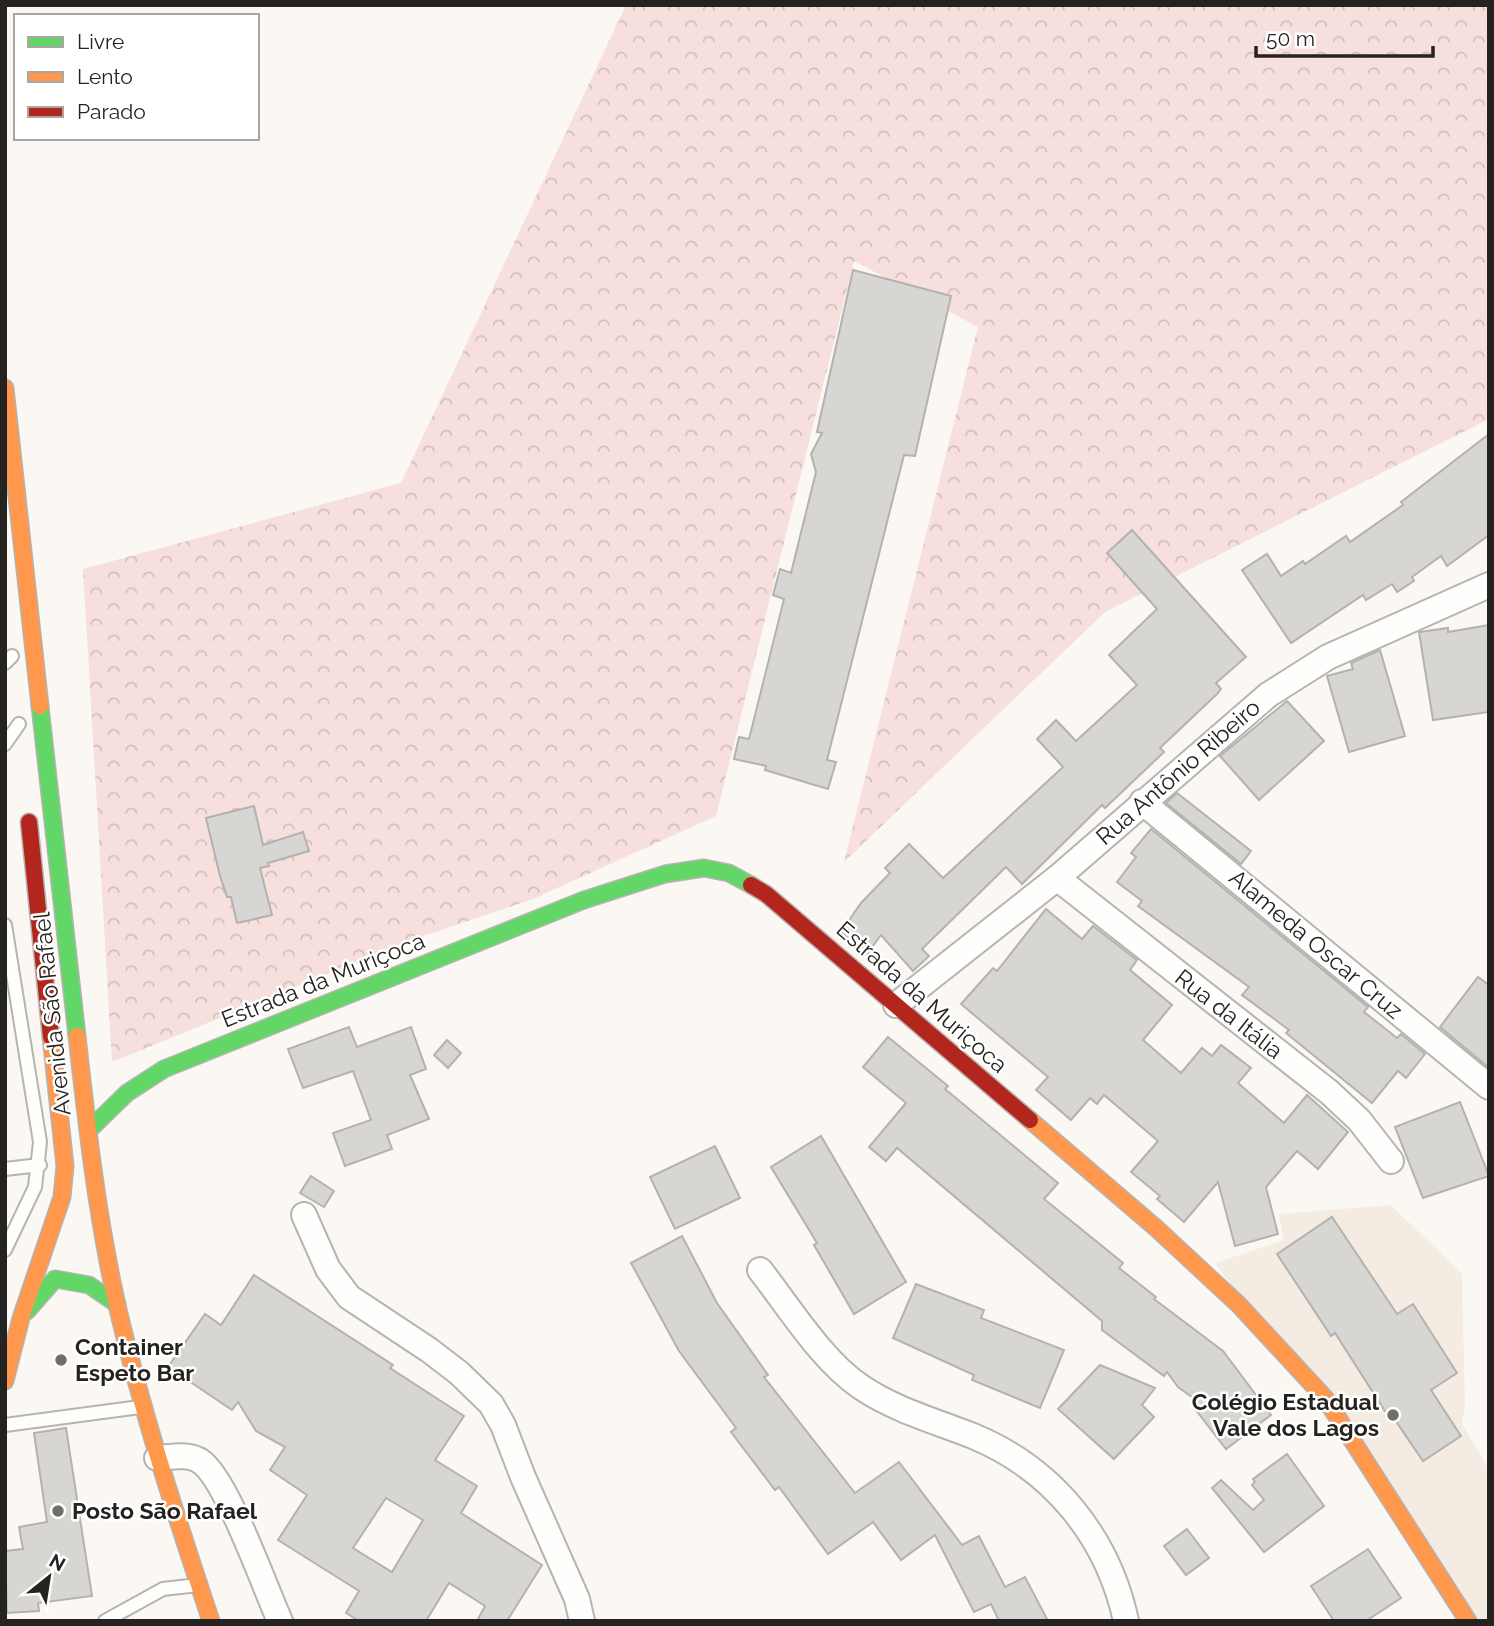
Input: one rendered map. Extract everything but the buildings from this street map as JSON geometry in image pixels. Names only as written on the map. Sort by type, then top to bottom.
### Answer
[{"type":"main road","name":"Avenida São Rafael","points":[[5,388],[92,1171],[117,1304],[158,1458],[211,1621]]},
{"type":"main road","points":[[8,636],[11,665]]},
{"type":"main road","points":[[19,718],[22,752]]},
{"type":"main road","name":"Avenida São Rafael","points":[[5,1381],[20,1318],[62,1197],[65,1166],[28,806]]},
{"type":"main road","name":"Estrada da Muriçoca","points":[[89,1130],[127,1093],[164,1069],[583,900],[665,874],[704,868],[730,873],[749,881],[896,1005],[1156,1227],[1239,1305],[1325,1398],[1468,1621]]},
{"type":"main road","points":[[81,1060],[101,1072]]},
{"type":"main road","name":"Estrada da Muriçoca","points":[[128,1073],[164,1069]]},
{"type":"main road","points":[[20,1318],[55,1279],[78,1279],[100,1289],[117,1304]]},
{"type":"street","name":"Rua Antônio Ribeiro","points":[[896,1005],[1057,878],[1142,802],[1286,682],[1328,657],[1489,585]]},
{"type":"street","name":"Alameda Oscar Cruz","points":[[1142,802],[1489,1087]]},
{"type":"street","name":"Rua da Itália","points":[[1057,878],[1329,1092],[1359,1120],[1391,1161]]},
{"type":"street","points":[[304,1215],[328,1269],[349,1297],[429,1350],[459,1373],[491,1404],[503,1425],[577,1598],[582,1621]]},
{"type":"street","points":[[760,1270],[837,1367],[861,1387],[914,1415],[975,1437],[1014,1457],[1073,1506],[1101,1549],[1119,1586],[1126,1621]]},
{"type":"street","points":[[158,1458],[187,1456],[198,1459],[217,1479],[280,1621]]},
{"type":"lane","points":[[5,744],[19,718]]},
{"type":"lane","points":[[5,925],[40,1142],[40,1165],[35,1187],[5,1249]]},
{"type":"lane","points":[[5,1168],[40,1165]]},
{"type":"lane","points":[[5,1425],[144,1406]]},
{"type":"lane","points":[[105,1621],[163,1589],[199,1585]]},
{"type":"shaded area","name":"Colégio Estadual Vale dos Lagos","points":[[1391,1205],[1462,1274],[1465,1405],[1462,1424],[1489,1469],[1489,1621],[1470,1621],[1215,1263],[1284,1240],[1279,1214]]},
{"type":"green space","points":[[626,5],[1489,5],[1489,419],[1105,612],[844,862],[978,327],[854,261],[716,816],[533,899],[406,942],[112,1062],[83,569],[401,483]]},
{"type":"traffic: fast","points":[[40,706],[77,1036]]},
{"type":"traffic: fast","points":[[89,1130],[127,1093],[164,1069],[584,900],[665,874],[704,868],[729,873],[751,885]]},
{"type":"traffic: fast","points":[[27,1311],[55,1279],[89,1285],[117,1304]]},
{"type":"traffic: slow","points":[[5,388],[40,706]]},
{"type":"traffic: slow","points":[[77,1036],[98,1205],[117,1305],[148,1424],[211,1621]]},
{"type":"traffic: slow","points":[[5,1381],[21,1318],[62,1197],[65,1166],[51,1037]]},
{"type":"traffic: slow","points":[[1030,1120],[1156,1228],[1239,1305],[1325,1398],[1468,1621]]},
{"type":"traffic: jam","points":[[29,822],[51,1037]]},
{"type":"traffic: jam","points":[[751,885],[766,894],[1030,1120]]},
{"type":"place","name":"Container Espeto Bar","points":[[61,1360]]},
{"type":"place","name":"Colégio Estadual Vale dos Lagos","points":[[1393,1415]]},
{"type":"place","name":"Posto São Rafael","points":[[58,1511]]}]
